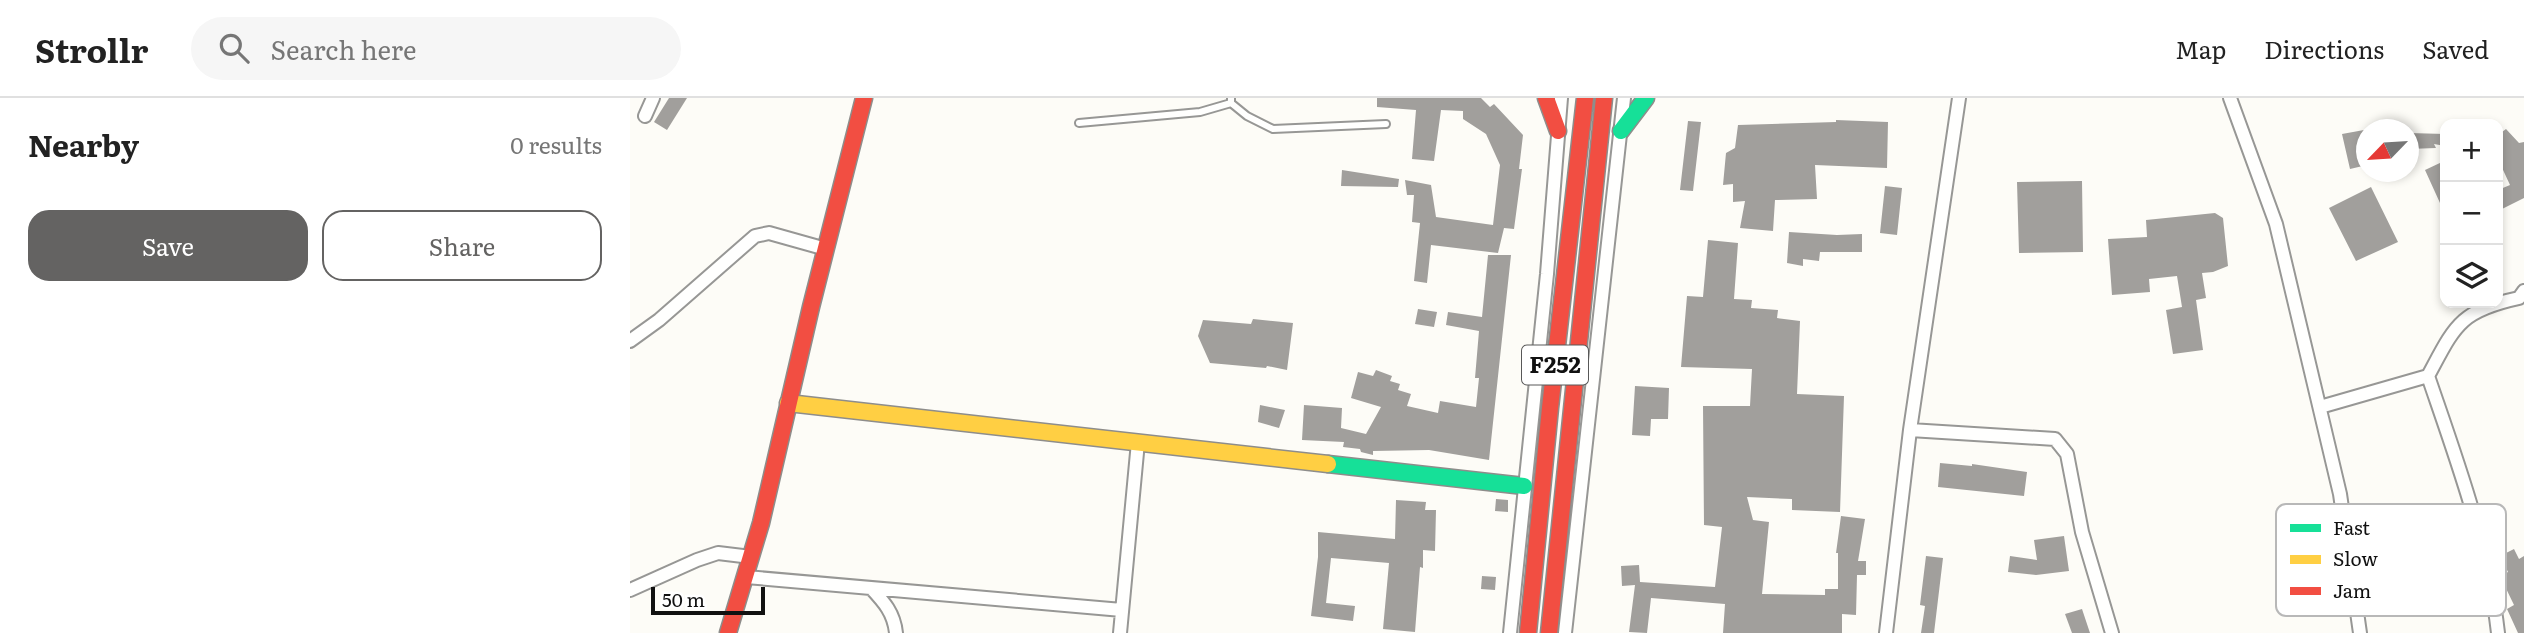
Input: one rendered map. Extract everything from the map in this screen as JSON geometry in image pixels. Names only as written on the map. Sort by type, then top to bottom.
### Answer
[{"type":"street","points":[[645,116],[653,98]]},
{"type":"street","points":[[728,633],[746,577],[864,98]]},
{"type":"street","points":[[1546,98],[1558,131]]},
{"type":"street","points":[[1510,633],[1547,274],[1561,98]]},
{"type":"street","name":"F252","points":[[1528,633],[1585,98]]},
{"type":"street","name":"F252","points":[[1549,633],[1604,98]]},
{"type":"street","points":[[1566,633],[1624,98]]},
{"type":"street","points":[[1621,131],[1646,98]]},
{"type":"street","points":[[1886,633],[1910,430],[1959,98]]},
{"type":"street","points":[[2230,98],[2276,224],[2341,504]]},
{"type":"street","points":[[630,341],[659,320],[755,236],[769,233],[825,249]]},
{"type":"street","points":[[2470,504],[2428,376],[2447,338],[2466,317],[2496,303],[2522,298]]},
{"type":"street","points":[[2320,407],[2428,376]]},
{"type":"street","points":[[788,403],[1524,486]]},
{"type":"street","points":[[1910,430],[2055,439],[2067,454],[2082,532],[2112,633]]},
{"type":"street","points":[[1120,633],[1138,442]]},
{"type":"street","points":[[630,590],[718,553],[751,557]]},
{"type":"street","points":[[746,577],[1122,610]]},
{"type":"street","points":[[871,588],[886,603],[895,620],[896,633]]},
{"type":"lane","points":[[1079,124],[1200,112],[1231,100],[1247,116],[1273,129],[1386,124]]},
{"type":"building","points":[[669,98],[687,98],[667,130],[654,122]]},
{"type":"building","points":[[1377,98],[1481,98],[1490,107],[1494,104],[1523,135],[1519,169],[1522,169],[1514,229],[1504,228],[1498,253],[1431,245],[1427,283],[1414,281],[1420,223],[1412,222],[1414,195],[1407,195],[1405,180],[1431,185],[1436,217],[1493,225],[1500,165],[1486,134],[1463,119],[1463,111],[1441,110],[1434,161],[1412,159],[1416,110],[1377,107]]},
{"type":"building","points":[[1836,120],[1888,122],[1887,168],[1815,165],[1817,199],[1775,200],[1773,231],[1740,228],[1745,201],[1733,202],[1733,184],[1723,185],[1726,153],[1735,148],[1738,125]]},
{"type":"building","points":[[1688,121],[1701,122],[1693,191],[1680,190]]},
{"type":"building","points":[[2506,129],[2519,143],[2524,142],[2524,198],[2503,208],[2503,188],[2510,185],[2503,170],[2503,131]]},
{"type":"building","points":[[2356,131],[2356,168],[2350,169],[2342,134]]},
{"type":"building","points":[[2419,133],[2440,134],[2440,145],[2434,144],[2436,148],[2419,149]]},
{"type":"building","points":[[2440,163],[2440,203],[2425,170]]},
{"type":"building","points":[[1342,170],[1399,179],[1398,187],[1341,186]]},
{"type":"building","points":[[2082,181],[2083,252],[2019,253],[2017,182]]},
{"type":"building","points":[[1885,186],[1902,188],[1897,235],[1880,233]]},
{"type":"building","points":[[2371,187],[2398,242],[2356,261],[2329,208]]},
{"type":"building","points":[[2215,213],[2223,218],[2228,266],[2202,273],[2206,298],[2196,300],[2203,350],[2173,354],[2166,310],[2182,307],[2177,276],[2149,279],[2150,292],[2112,295],[2108,239],[2147,237],[2146,220]]},
{"type":"building","points":[[1789,232],[1862,234],[1862,252],[1820,252],[1819,261],[1803,259],[1803,266],[1787,263]]},
{"type":"building","points":[[1708,240],[1738,243],[1734,299],[1752,300],[1751,308],[1778,310],[1777,318],[1800,321],[1797,394],[1844,396],[1840,512],[1792,510],[1792,499],[1747,497],[1753,520],[1769,522],[1762,594],[1825,595],[1825,589],[1838,589],[1836,553],[1841,516],[1865,519],[1858,561],[1866,561],[1866,575],[1857,575],[1856,615],[1842,614],[1842,633],[1723,633],[1725,604],[1651,598],[1647,633],[1629,632],[1635,585],[1622,586],[1621,566],[1639,565],[1640,582],[1715,587],[1722,527],[1704,525],[1703,406],[1750,406],[1752,369],[1681,367],[1687,296],[1703,297]]},
{"type":"building","points":[[1488,255],[1511,255],[1489,460],[1429,450],[1373,451],[1373,455],[1361,452],[1360,449],[1343,447],[1344,442],[1302,440],[1304,405],[1342,408],[1341,428],[1366,434],[1381,407],[1351,398],[1358,372],[1373,376],[1376,370],[1392,376],[1390,381],[1400,384],[1398,390],[1411,394],[1407,406],[1438,413],[1440,401],[1476,407],[1479,378],[1475,378],[1479,331],[1446,325],[1448,312],[1482,317]]},
{"type":"building","points":[[1418,309],[1437,312],[1434,327],[1415,324]]},
{"type":"building","points":[[1253,319],[1293,323],[1287,370],[1267,366],[1210,363],[1198,336],[1203,320],[1251,324]]},
{"type":"building","points":[[1635,386],[1669,388],[1668,419],[1651,419],[1650,436],[1632,435]]},
{"type":"building","points":[[1260,405],[1285,410],[1279,428],[1258,422]]},
{"type":"building","points":[[1940,463],[1972,464],[2027,472],[2024,496],[1938,487]]},
{"type":"building","points":[[1496,499],[1508,500],[1508,512],[1495,511]]},
{"type":"building","points":[[1396,500],[1426,502],[1425,510],[1436,510],[1435,551],[1423,550],[1423,568],[1420,567],[1415,632],[1383,629],[1389,563],[1331,558],[1326,603],[1355,606],[1353,621],[1311,616],[1318,532],[1395,539]]},
{"type":"building","points":[[2064,536],[2069,571],[2036,575],[2008,572],[2010,556],[2037,560],[2034,540]]},
{"type":"building","points":[[2514,549],[2519,559],[2524,556],[2524,633],[2518,633],[2507,609],[2514,605],[2506,588],[2506,553]]},
{"type":"building","points":[[1926,556],[1943,558],[1934,633],[1921,633],[1925,606],[1920,605]]},
{"type":"building","points":[[1482,576],[1496,577],[1495,590],[1481,589]]},
{"type":"building","points":[[2082,609],[2090,633],[2072,633],[2065,614]]},
{"type":"traffic: fast","points":[[1621,131],[1646,98]]},
{"type":"traffic: fast","points":[[1328,464],[1524,486]]},
{"type":"traffic: slow","points":[[788,403],[1328,464]]},
{"type":"traffic: jam","points":[[728,633],[761,523],[811,307],[864,98]]},
{"type":"traffic: jam","points":[[1546,98],[1558,131]]},
{"type":"traffic: jam","points":[[1528,633],[1585,98]]},
{"type":"traffic: jam","points":[[1549,633],[1604,98]]}]
